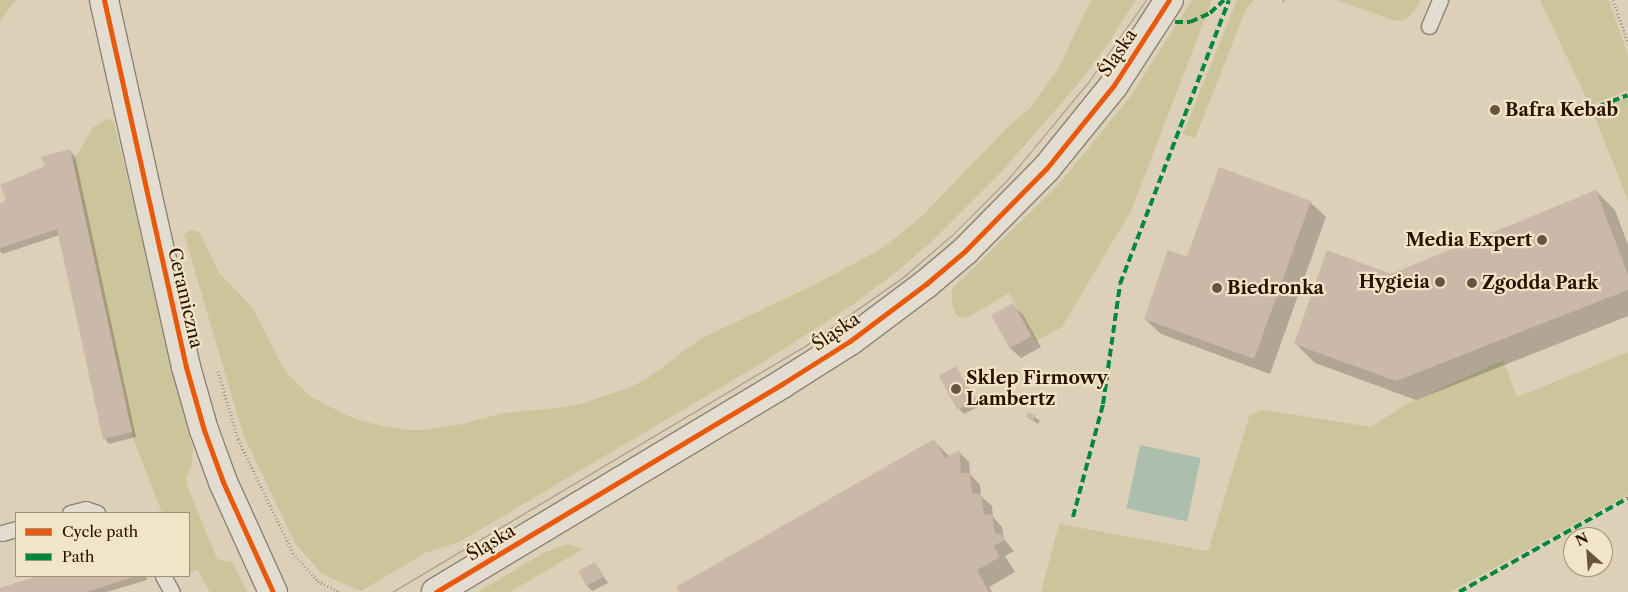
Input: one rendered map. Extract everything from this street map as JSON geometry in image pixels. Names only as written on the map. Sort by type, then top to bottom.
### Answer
[{"type":"street","name":"Ceramiczna","points":[[104,0],[186,367],[204,430],[222,482],[273,592]]},
{"type":"street","name":"Śląska","points":[[436,592],[782,384],[850,341],[926,284],[965,251],[1046,169],[1114,85],[1169,0]]},
{"type":"lane","points":[[1429,26],[1440,0]]},
{"type":"lane","points":[[74,512],[86,509],[94,512]]},
{"type":"lane","points":[[164,577],[172,592]]},
{"type":"path","points":[[1613,0],[1628,43]]},
{"type":"path","points":[[215,363],[238,439],[293,553],[318,581],[340,592]]},
{"type":"shaded area","points":[[0,0],[16,0],[0,21]]},
{"type":"shaded area","points":[[1091,0],[1136,0],[1101,54],[1073,90],[1002,171],[934,239],[895,273],[852,305],[757,366],[459,542],[425,553],[361,591],[322,574],[295,543],[243,434],[184,234],[191,230],[199,232],[219,273],[252,307],[288,374],[311,397],[344,414],[361,421],[383,426],[406,430],[423,430],[463,424],[503,413],[559,408],[584,403],[628,388],[647,379],[700,339],[816,284],[883,248],[922,216],[1010,125],[1030,108],[1058,69]]},
{"type":"shaded area","points":[[1192,0],[1212,0],[1131,211],[1062,327],[1036,341],[1009,293],[968,317],[961,318],[955,313],[952,304],[952,289],[1060,183],[1130,97]]},
{"type":"shaded area","points":[[1237,0],[1254,0],[1246,9],[1195,138],[1183,134]]},
{"type":"shaded area","points":[[1336,0],[1420,0],[1420,3],[1410,16],[1396,21]]},
{"type":"shaded area","points":[[1540,0],[1609,0],[1628,56],[1628,90],[1590,106]]},
{"type":"shaded area","points":[[1628,98],[1628,200],[1592,110]]},
{"type":"shaded area","points":[[110,118],[114,123],[193,450],[192,465],[186,478],[187,485],[217,559],[232,562],[247,592],[210,592],[197,569],[190,573],[190,512],[162,512],[133,438],[73,161],[93,127]]},
{"type":"shaded area","points":[[1628,352],[1628,495],[1569,527],[1563,527],[1563,530],[1450,592],[1041,592],[1059,524],[1208,551],[1250,414],[1265,410],[1371,427],[1407,404],[1503,360],[1517,397]]},
{"type":"shaded area","points":[[1140,445],[1201,458],[1187,521],[1126,509]]},
{"type":"shaded area","points":[[568,544],[583,549],[510,592],[478,592],[545,552]]},
{"type":"building","points":[[70,149],[132,432],[103,439],[57,229],[0,248],[0,203],[6,200],[0,185],[45,166],[41,157]]},
{"type":"building","name":"Biedronka","points":[[1219,167],[1311,201],[1254,359],[1144,319],[1168,250],[1187,257]]},
{"type":"building","name":"Zgodda Park","points":[[1596,190],[1628,275],[1628,290],[1396,381],[1294,344],[1327,250],[1391,274]]},
{"type":"building","points":[[1013,303],[1031,336],[1010,348],[991,315]]},
{"type":"building","points":[[956,366],[975,400],[957,410],[939,376]]},
{"type":"building","points":[[1028,412],[1035,415],[1033,420],[1026,417]]},
{"type":"building","points":[[934,439],[945,458],[959,450],[961,473],[970,473],[972,493],[981,494],[984,514],[992,515],[995,533],[1001,534],[1004,540],[994,546],[1000,557],[977,570],[989,592],[679,592],[676,587]]},
{"type":"building","points":[[595,562],[603,577],[586,586],[578,571]]},
{"type":"building","points":[[35,577],[134,577],[86,592],[0,592],[0,588]]},
{"type":"tram line","points":[[392,592],[802,348],[902,278],[952,235],[1008,179],[1089,81],[1146,0]]},
{"type":"marked path","points":[[1175,22],[1190,22],[1210,13],[1224,0]]},
{"type":"marked path","points":[[1073,517],[1103,404],[1120,284],[1229,0]]},
{"type":"marked path","points":[[1578,114],[1628,95]]},
{"type":"marked path","points":[[1459,592],[1628,498]]},
{"type":"cycle path","points":[[104,0],[186,367],[204,430],[223,482],[273,592]]},
{"type":"cycle path","points":[[436,592],[782,384],[850,341],[926,284],[965,251],[1046,169],[1114,85],[1169,0]]},
{"type":"place","name":"Bafra Kebab","points":[[1495,110]]},
{"type":"place","name":"Media Expert","points":[[1542,240]]},
{"type":"place","name":"Hygieia","points":[[1440,282]]},
{"type":"place","name":"Zgodda Park","points":[[1472,283]]},
{"type":"place","name":"Biedronka","points":[[1217,288]]},
{"type":"place","name":"Sklep Firmowy Lambertz","points":[[956,389]]}]
